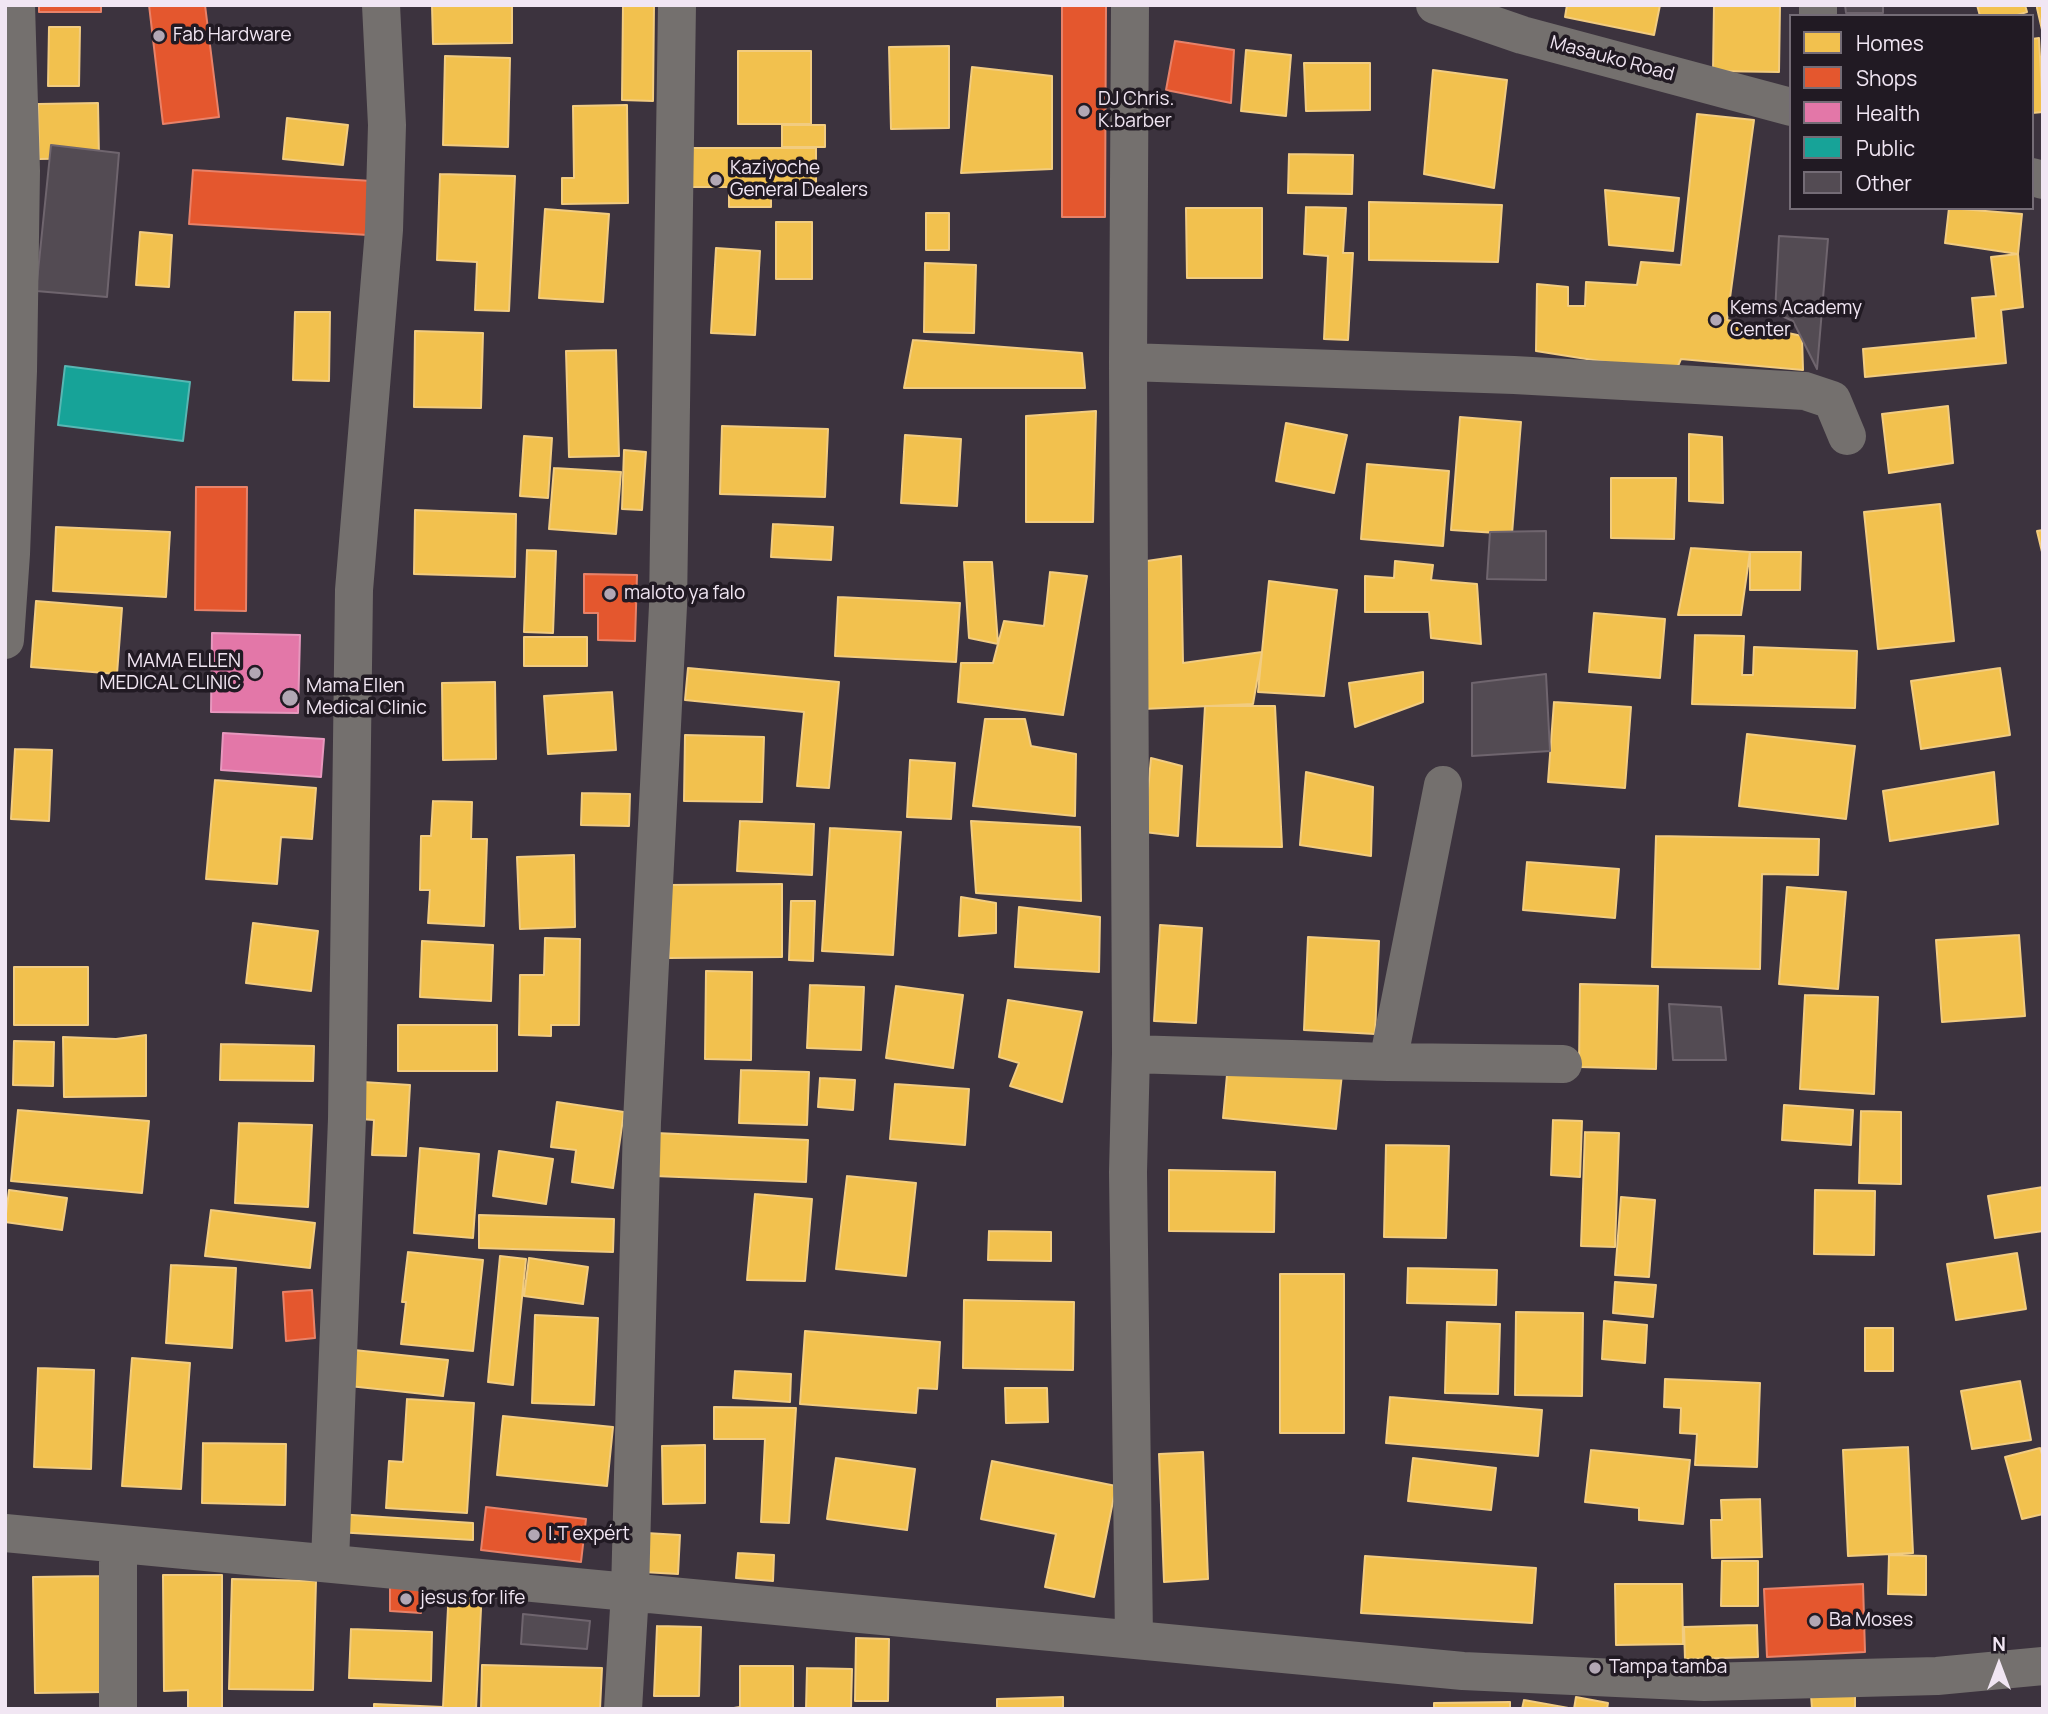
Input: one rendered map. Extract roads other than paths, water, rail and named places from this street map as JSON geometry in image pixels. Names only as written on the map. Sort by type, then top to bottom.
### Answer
[{"type":"street","points":[[5,640],[18,371],[22,171],[16,5]]},
{"type":"street","points":[[330,1562],[347,1119],[354,590],[384,230],[387,125],[381,5]]},
{"type":"street","points":[[623,1709],[630,1592],[642,1122],[668,606],[677,5]]},
{"type":"street","points":[[1130,5],[1128,362],[1131,1054],[1128,1172],[1134,1638]]},
{"type":"street","name":"Masauko Road","points":[[1435,5],[1522,34],[1789,106]]},
{"type":"street","points":[[1128,362],[1514,375],[1805,391],[1832,400],[1847,436]]},
{"type":"street","points":[[1388,1062],[1443,785]]},
{"type":"street","points":[[1131,1054],[1563,1064]]},
{"type":"street","points":[[5,1533],[1463,1671],[1704,1682],[1937,1676],[2043,1666]]},
{"type":"street","points":[[118,1544],[118,1709]]},
{"type":"place","name":"Fab Hardware","points":[[159,36]]},
{"type":"place","name":"DJ Chris. K.barber","points":[[1084,111]]},
{"type":"place","name":"Kaziyoche General Dealers","points":[[716,180]]},
{"type":"place","name":"Kems Academy Center","points":[[1716,320]]},
{"type":"place","name":"maloto ya falo","points":[[610,594]]},
{"type":"place","name":"MAMA ELLEN MEDICAL CLINIC","points":[[255,673]]},
{"type":"place","name":"Mama Ellen Medical Clinic","points":[[290,698]]},
{"type":"place","name":"I.T expért","points":[[534,1535]]},
{"type":"place","name":"jesus for life","points":[[406,1599]]},
{"type":"place","name":"Ba Moses","points":[[1815,1621]]},
{"type":"place","name":"Tampa tamba","points":[[1595,1668]]}]
